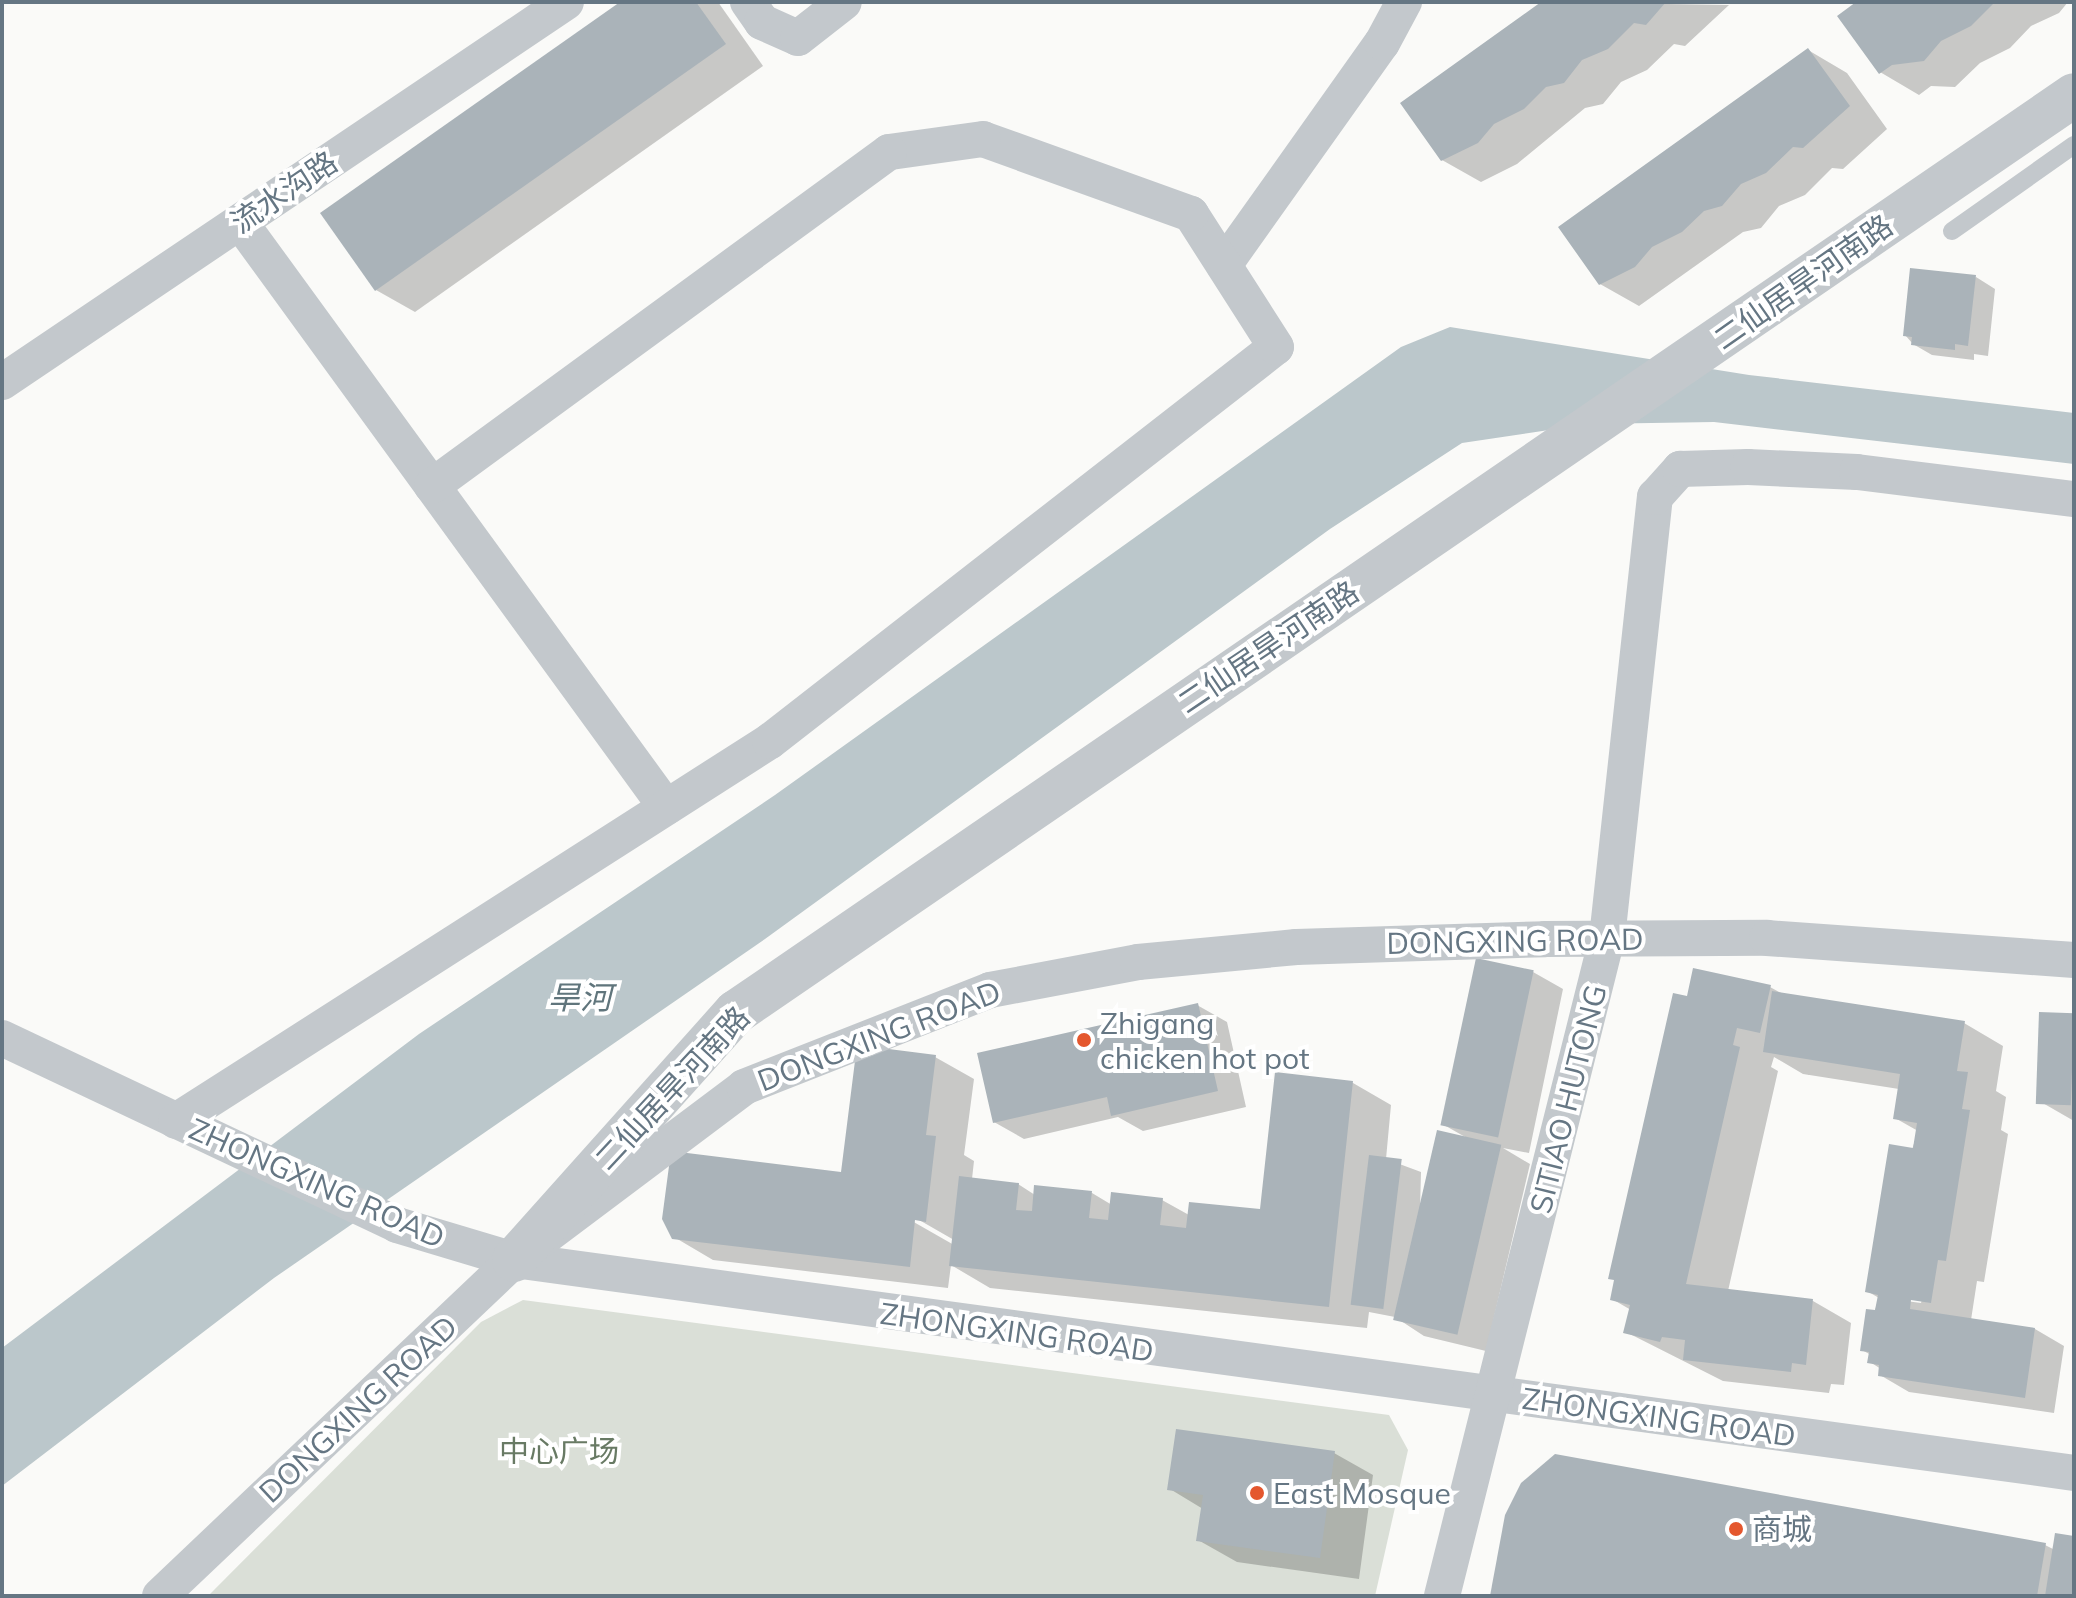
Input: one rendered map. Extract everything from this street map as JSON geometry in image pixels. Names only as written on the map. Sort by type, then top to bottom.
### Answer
[{"type":"street","name":"流水沟路","points":[[2,382],[566,2]]},
{"type":"street","points":[[748,2],[762,22],[798,38],[844,2]]},
{"type":"street","points":[[1224,265],[1382,43],[1404,2]]},
{"type":"street","name":"二仙居旱河南路","points":[[514,1260],[736,1012],[2074,95]]},
{"type":"street","points":[[176,1121],[770,741],[1276,347],[1191,214],[983,139],[889,152],[432,486]]},
{"type":"street","points":[[240,222],[666,807]]},
{"type":"street","name":"SITIAO HUTONG","points":[[1442,1596],[1607,938],[1655,497],[1680,469],[1748,467],[1857,472],[2074,499]]},
{"type":"street","name":"DONGXING ROAD","points":[[160,1596],[514,1260],[744,1087],[990,990],[1138,962],[1296,947],[1607,938],[1767,938],[2074,960]]},
{"type":"street","name":"ZHONGXING ROAD","points":[[2,1038],[397,1225],[514,1260],[2074,1473]]},
{"type":"lane","points":[[1952,231],[2074,145]]},
{"type":"green space","name":"中心广场","points":[[523,1300],[1389,1415],[1408,1450],[1375,1596],[208,1596],[481,1322]]},
{"type":"water","name":"旱河","points":[[1450,327],[1749,375],[2074,413],[2074,464],[1714,422],[1589,424],[1462,443],[1330,529],[765,939],[274,1278],[2,1486],[2,1348],[419,1034],[775,795],[1401,347]]},
{"type":"building","points":[[620,2],[696,2],[726,44],[375,291],[320,213]]},
{"type":"building","points":[[1541,2],[1666,2],[1646,25],[1634,23],[1608,49],[1582,60],[1564,83],[1546,87],[1524,109],[1494,124],[1478,143],[1441,161],[1400,103]]},
{"type":"building","points":[[1856,2],[1995,2],[1971,26],[1941,41],[1924,61],[1892,65],[1879,74],[1837,16]]},
{"type":"building","points":[[1808,48],[1850,106],[1803,148],[1793,147],[1766,173],[1741,184],[1722,206],[1704,211],[1682,232],[1652,247],[1635,267],[1599,285],[1558,227]]},
{"type":"building","points":[[1910,268],[1976,275],[1968,346],[1955,344],[1955,350],[1911,345],[1912,337],[1903,336]]},
{"type":"building","points":[[1476,958],[1534,970],[1498,1138],[1440,1125]]},
{"type":"building","points":[[1693,968],[1771,985],[1760,1033],[1737,1028],[1733,1045],[1740,1047],[1686,1284],[1813,1299],[1806,1365],[1792,1363],[1791,1372],[1683,1360],[1685,1340],[1662,1337],[1660,1342],[1623,1333],[1630,1305],[1610,1300],[1614,1280],[1608,1279],[1673,993],[1687,996]]},
{"type":"building","points":[[1772,991],[1965,1021],[1957,1071],[1968,1072],[1962,1109],[1970,1110],[1946,1261],[1938,1260],[1931,1303],[1911,1300],[1910,1309],[2035,1328],[2025,1398],[1878,1376],[1879,1365],[1867,1363],[1869,1352],[1860,1351],[1866,1309],[1875,1310],[1878,1295],[1865,1292],[1889,1144],[1913,1148],[1917,1123],[1893,1119],[1900,1074],[1763,1052]]},
{"type":"building","points":[[1198,1003],[1218,1091],[1111,1116],[1107,1097],[993,1123],[977,1053]]},
{"type":"building","points":[[2039,1012],[2074,1013],[2071,1105],[2036,1104]]},
{"type":"building","points":[[857,1045],[936,1055],[926,1135],[936,1136],[926,1222],[915,1220],[910,1267],[672,1239],[662,1219],[671,1151],[841,1172]]},
{"type":"building","points":[[1275,1072],[1353,1081],[1329,1307],[949,1266],[959,1176],[1019,1183],[1016,1210],[1032,1211],[1034,1185],[1092,1191],[1089,1218],[1108,1220],[1111,1192],[1163,1198],[1160,1225],[1186,1228],[1189,1202],[1260,1209]]},
{"type":"building","points":[[1437,1130],[1501,1145],[1457,1335],[1393,1320]]},
{"type":"building","points":[[1369,1155],[1402,1159],[1383,1309],[1351,1305]]},
{"type":"building","name":"East Mosque","points":[[1176,1429],[1335,1451],[1320,1558],[1196,1541],[1203,1495],[1167,1490]]},
{"type":"building","name":"商城","points":[[1555,1454],[2046,1543],[2037,1596],[1490,1596],[1505,1515],[1521,1483]]},
{"type":"building","points":[[2055,1533],[2074,1536],[2074,1596],[2045,1596]]},
{"type":"place","name":"Zhigang chicken hot pot","points":[[1084,1040]]},
{"type":"place","name":"East Mosque","points":[[1257,1493]]},
{"type":"place","name":"商城","points":[[1736,1529]]}]
